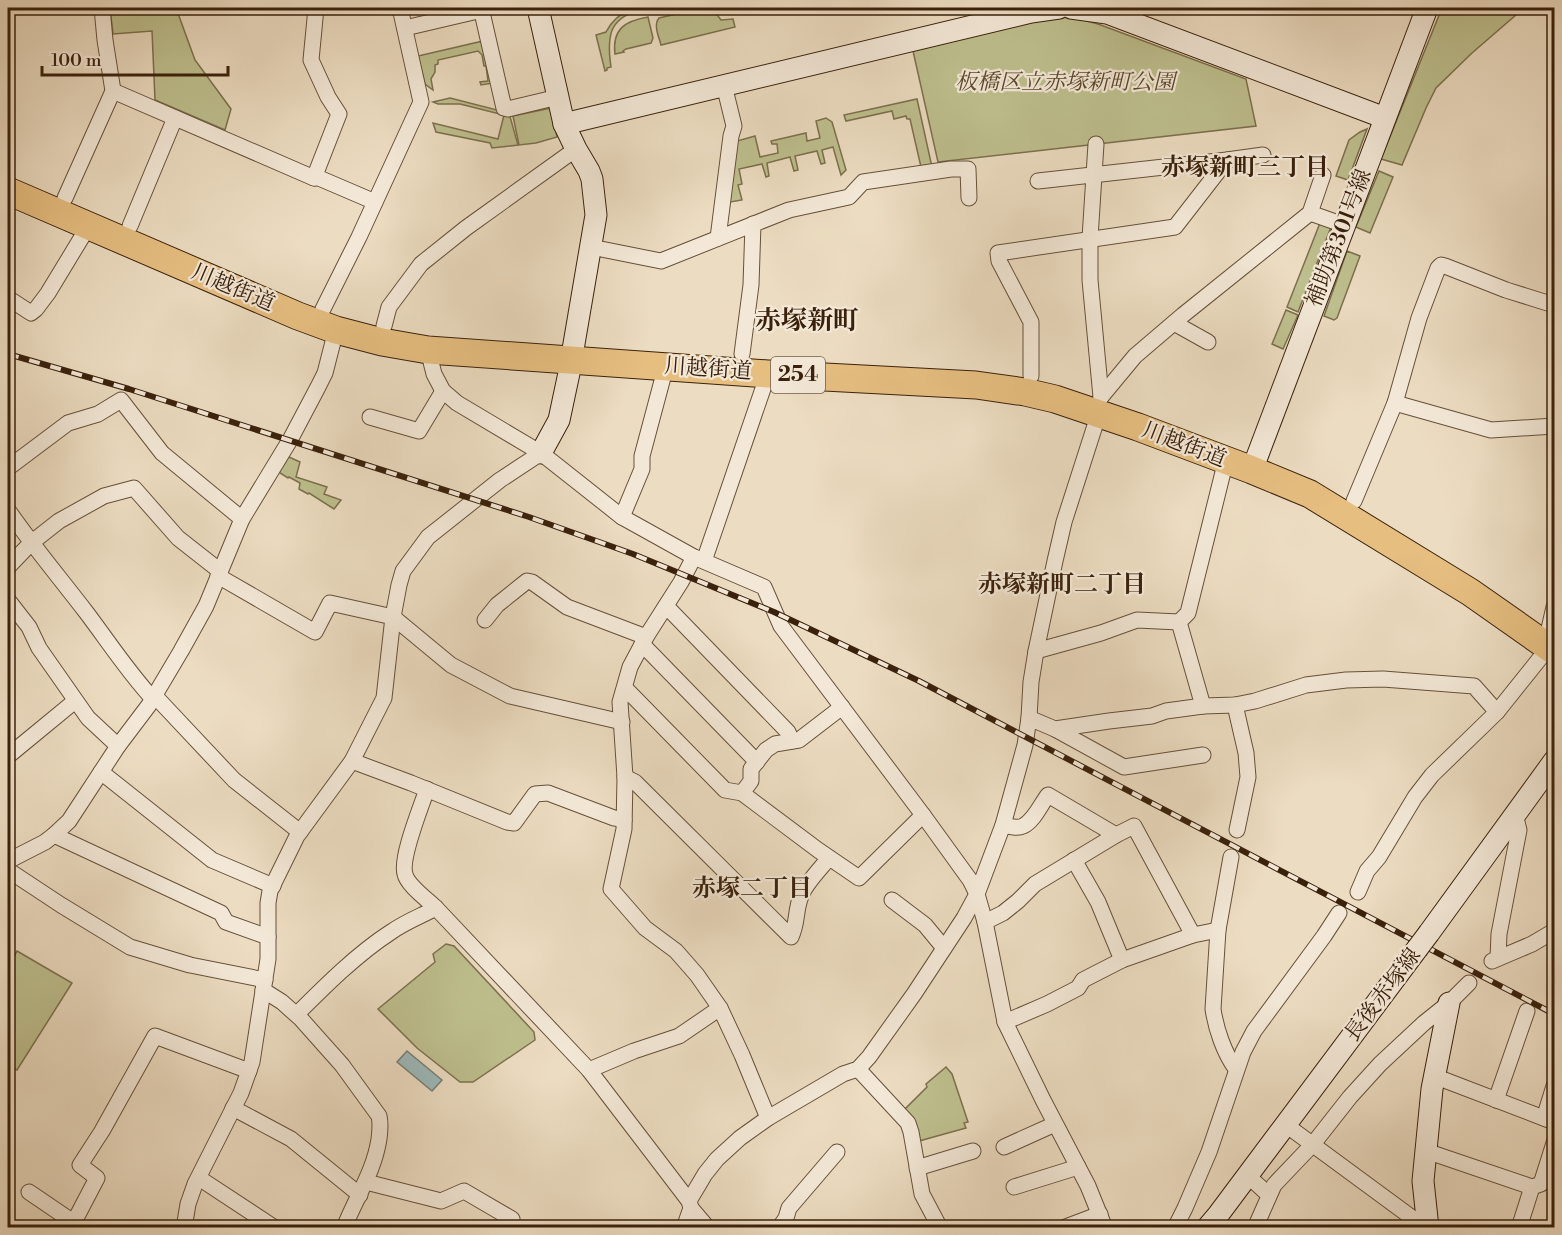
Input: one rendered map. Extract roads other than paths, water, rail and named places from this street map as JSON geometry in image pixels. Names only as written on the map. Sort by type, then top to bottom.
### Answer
[{"type":"highway","name":"川越街道","points":[[8,174],[130,226],[329,320],[382,342],[428,350],[742,354],[978,368],[1050,380],[1100,405],[1226,460],[1276,461],[1325,484],[1456,565],[1552,633]]},
{"type":"highway","name":"川越街道","points":[[8,191],[298,316],[666,366],[988,386],[1100,405],[1255,462],[1470,592],[1552,633]]},
{"type":"street","points":[[64,198],[113,91],[102,8]]},
{"type":"street","points":[[314,178],[339,114],[328,97],[311,60],[316,8]]},
{"type":"street","points":[[8,861],[45,842],[69,821],[118,746],[154,698],[205,606],[242,519],[290,440],[318,387],[324,373],[329,320],[375,202],[421,102],[400,8]]},
{"type":"street","points":[[184,1227],[188,1204],[252,1062],[268,959],[268,903],[273,886],[299,834],[352,761],[384,698],[393,617],[403,571],[428,537],[500,480],[541,453],[559,420],[596,215],[592,179],[564,124],[538,8]]},
{"type":"street","points":[[564,124],[1031,12],[1059,8]]},
{"type":"street","points":[[1071,8],[1107,13],[1385,118]]},
{"type":"street","name":"補助第301号線","points":[[1255,462],[1427,8]]},
{"type":"street","points":[[405,28],[482,9],[504,108],[558,98]]},
{"type":"street","points":[[718,237],[734,126],[724,85]]},
{"type":"street","points":[[113,91],[375,202]]},
{"type":"street","points":[[130,226],[175,118]]},
{"type":"street","points":[[1096,144],[1090,238],[1090,280],[1100,405]]},
{"type":"street","points":[[384,326],[389,307],[421,264],[466,228],[576,149]]},
{"type":"street","points":[[1038,181],[1263,155]]},
{"type":"street","points":[[1031,376],[1031,322],[999,261],[998,253],[1175,227],[1227,160]]},
{"type":"street","points":[[591,247],[661,261],[789,210],[849,197],[863,182],[951,169],[968,169],[969,198]]},
{"type":"street","points":[[684,1227],[690,1204],[705,1174],[717,1159],[740,1138],[768,1118],[843,1074],[858,1069],[869,1057],[964,918],[977,894],[1003,825],[1025,745],[1036,651],[1064,522],[1100,405],[1109,386],[1136,356],[1174,323],[1310,213],[1323,175]]},
{"type":"street","points":[[1310,213],[1344,225]]},
{"type":"street","points":[[742,354],[751,285],[753,224]]},
{"type":"street","points":[[8,298],[31,313],[36,309],[88,226]]},
{"type":"street","points":[[1354,501],[1395,403],[1419,318],[1441,265],[1506,290],[1554,305]]},
{"type":"street","points":[[1174,323],[1208,342]]},
{"type":"street","points":[[428,350],[434,374],[443,391],[457,403],[541,453],[622,517],[699,559],[764,587],[781,626],[923,815],[970,880],[977,894],[985,922],[1005,1022],[1088,1186],[1102,1221],[1063,1227]]},
{"type":"street","points":[[622,517],[642,469],[642,456],[666,366]]},
{"type":"street","points":[[768,374],[699,559],[681,582],[630,667],[620,702],[625,777],[624,829],[611,889],[645,928],[676,951],[697,975],[720,1008],[768,1118]]},
{"type":"street","points":[[370,417],[419,431],[443,391]]},
{"type":"street","points":[[8,468],[68,423],[98,414],[121,400],[162,453],[242,519]]},
{"type":"street","points":[[1395,403],[1491,430],[1554,426]]},
{"type":"street","points":[[1036,651],[1101,633],[1137,620],[1179,622],[1188,613],[1226,460]]},
{"type":"street","points":[[8,567],[31,543],[59,521],[104,496],[134,488],[178,537],[219,573],[315,632],[330,603],[393,617],[451,664],[510,696],[622,722]]},
{"type":"street","points":[[8,510],[133,678],[234,780],[299,834]]},
{"type":"street","points":[[485,620],[497,604],[527,581],[532,582],[567,607],[644,641],[757,762]]},
{"type":"street","points":[[8,600],[29,627],[39,648],[75,701],[88,718],[118,746]]},
{"type":"street","points":[[666,606],[788,732],[792,741]]},
{"type":"street","points":[[1179,622],[1203,706]]},
{"type":"street","points":[[1358,892],[1367,871],[1379,856],[1415,797],[1432,775],[1497,712],[1552,633]]},
{"type":"street","points":[[1055,729],[1152,716],[1166,711],[1203,706],[1235,705],[1306,685],[1346,680],[1474,686],[1497,712]]},
{"type":"street","points":[[625,688],[725,790],[742,793],[858,878],[923,815]]},
{"type":"street","points":[[8,756],[75,701]]},
{"type":"street","points":[[1235,705],[1246,753],[1248,777],[1237,830]]},
{"type":"street","points":[[742,793],[751,781],[751,769],[766,750],[774,744],[799,740],[842,707]]},
{"type":"street","points":[[1029,718],[1055,729],[1124,767],[1203,755]]},
{"type":"street","points":[[352,761],[507,822],[514,823],[535,794],[548,793],[624,820]]},
{"type":"street","name":"長後赤塚線","points":[[1207,1227],[1286,1125],[1554,761]]},
{"type":"street","points":[[101,772],[212,860],[273,886]]},
{"type":"street","points":[[625,777],[635,782],[791,937],[796,926],[796,910],[801,893],[829,858]]},
{"type":"street","points":[[427,789],[409,843],[404,866],[405,876],[589,1070],[708,1227]]},
{"type":"street","points":[[1003,825],[1023,826],[1031,819],[1048,795],[1116,835]]},
{"type":"street","points":[[1515,814],[1519,830],[1495,960],[1554,932]]},
{"type":"street","points":[[985,922],[1003,913],[1035,884],[1134,826],[1193,935]]},
{"type":"street","points":[[54,835],[221,913],[226,922],[267,937]]},
{"type":"street","points":[[1231,857],[1218,930],[1214,1009],[1215,1019],[1229,1059],[1236,1069]]},
{"type":"street","points":[[1074,860],[1098,902],[1122,960]]},
{"type":"street","points":[[8,870],[130,947],[264,985],[297,1014],[342,1065],[381,1123],[376,1155],[363,1189],[344,1227]]},
{"type":"street","points":[[892,900],[925,926],[944,948]]},
{"type":"street","points":[[297,1014],[377,942],[393,930],[436,908]]},
{"type":"street","points":[[1174,1227],[1185,1208],[1209,1152],[1236,1069],[1254,1031],[1339,913]]},
{"type":"street","points":[[1005,1022],[1078,988],[1083,981],[1122,960],[1193,935],[1218,930]]},
{"type":"street","points":[[1255,1227],[1274,1185],[1313,1144],[1350,1097],[1380,1064],[1469,983]]},
{"type":"street","points":[[1427,1227],[1423,1186],[1426,1151],[1434,1076],[1449,1003]]},
{"type":"street","points":[[589,1070],[634,1051],[679,1036],[720,1008]]},
{"type":"street","points":[[1496,1100],[1527,1011]]},
{"type":"street","points":[[29,1192],[75,1226],[97,1178],[80,1165],[102,1131],[155,1036],[249,1071]]},
{"type":"street","points":[[858,1069],[908,1123],[922,1194],[940,1227]]},
{"type":"street","points":[[1434,1076],[1549,1120],[1554,1086]]},
{"type":"street","points":[[232,1108],[291,1139],[363,1189],[441,1201],[464,1191],[512,1219],[507,1227]]},
{"type":"street","points":[[1004,1147],[1055,1124]]},
{"type":"street","points":[[1286,1125],[1427,1227]]},
{"type":"street","points":[[1426,1151],[1532,1187],[1541,1184],[1554,1143]]},
{"type":"street","points":[[917,1168],[973,1150]]},
{"type":"street","points":[[779,1227],[786,1218],[789,1208],[837,1152]]},
{"type":"street","points":[[1014,1186],[1078,1167]]},
{"type":"street","points":[[1248,1176],[1269,1195]]},
{"type":"street","points":[[199,1178],[275,1227]]},
{"type":"street","points":[[1520,1227],[1532,1187]]},
{"type":"water","points":[[407,1051],[442,1080],[432,1091],[397,1062]]},
{"type":"railway","points":[[8,354],[129,389],[529,517],[633,554],[774,612],[919,681],[1554,1014]]},
{"type":"district","name":"赤塚新町三丁目","points":[[1245,168]]},
{"type":"district","name":"赤塚新町","points":[[807,321]]},
{"type":"district","name":"赤塚新町二丁目","points":[[1062,585]]},
{"type":"district","name":"赤塚二丁目","points":[[752,889]]},
{"type":"park label","name":"板橋区立赤塚新町公園","points":[[1065,82]]}]
